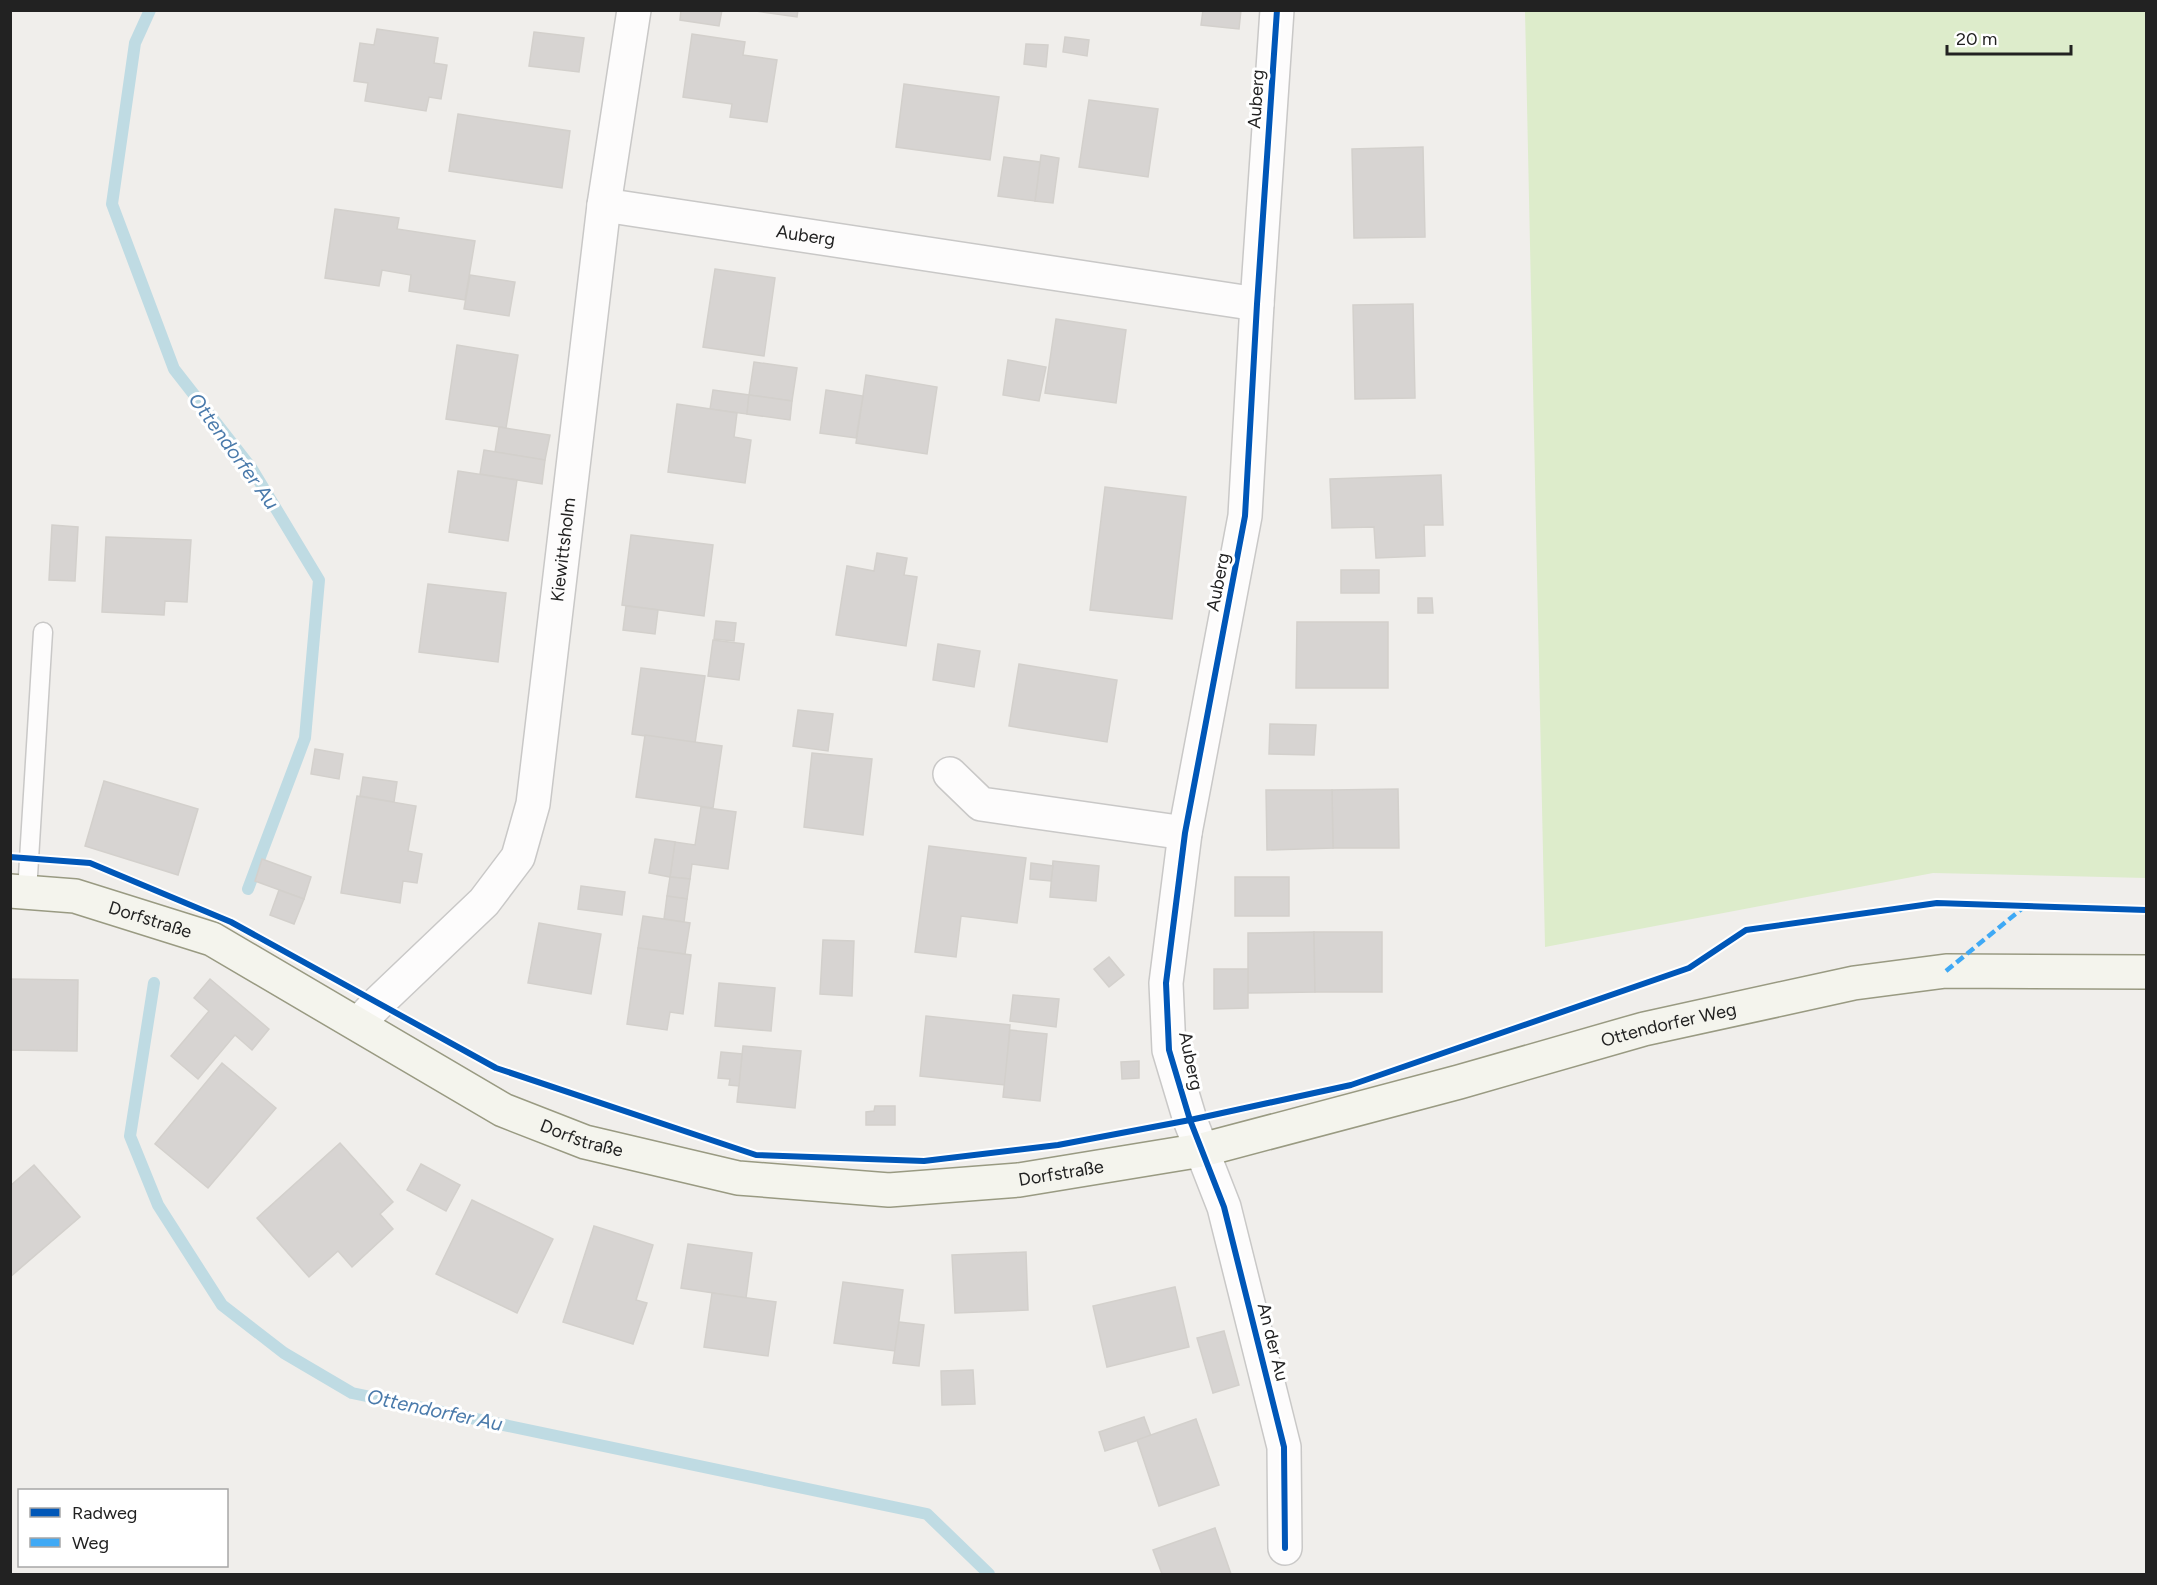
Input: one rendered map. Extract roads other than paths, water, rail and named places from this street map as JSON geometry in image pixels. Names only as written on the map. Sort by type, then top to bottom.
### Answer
[{"type":"main road","name":"Dorfstraße","points":[[19,891],[75,896],[212,939],[503,1110],[585,1142],[738,1178],[889,1190],[1019,1180],[1202,1149]]},
{"type":"main road","name":"Ottendorfer Weg","points":[[1202,1149],[1459,1082],[1644,1029],[1854,983],[1946,971],[2146,972]]},
{"type":"street","name":"Kiewittsholm","points":[[358,1024],[484,902],[519,857],[532,804],[603,205],[634,10]]},
{"type":"street","name":"Auberg","points":[[1202,1149],[1190,1120],[1169,1050],[1166,983],[1185,833],[1245,516],[1277,10]]},
{"type":"street","name":"Auberg","points":[[603,205],[1257,304]]},
{"type":"street","points":[[950,774],[981,804],[1185,833]]},
{"type":"street","name":"An der Au","points":[[1202,1149],[1224,1207],[1284,1447],[1285,1548]]},
{"type":"lane","points":[[19,891],[43,632]]},
{"type":"waterway","name":"Ottendorfer Au","points":[[150,10],[135,43],[112,204],[174,369],[252,469],[319,580],[305,738],[248,889]]},
{"type":"waterway","name":"Ottendorfer Au","points":[[154,983],[130,1136],[158,1205],[222,1305],[284,1353],[352,1393],[927,1514],[989,1574]]}]
